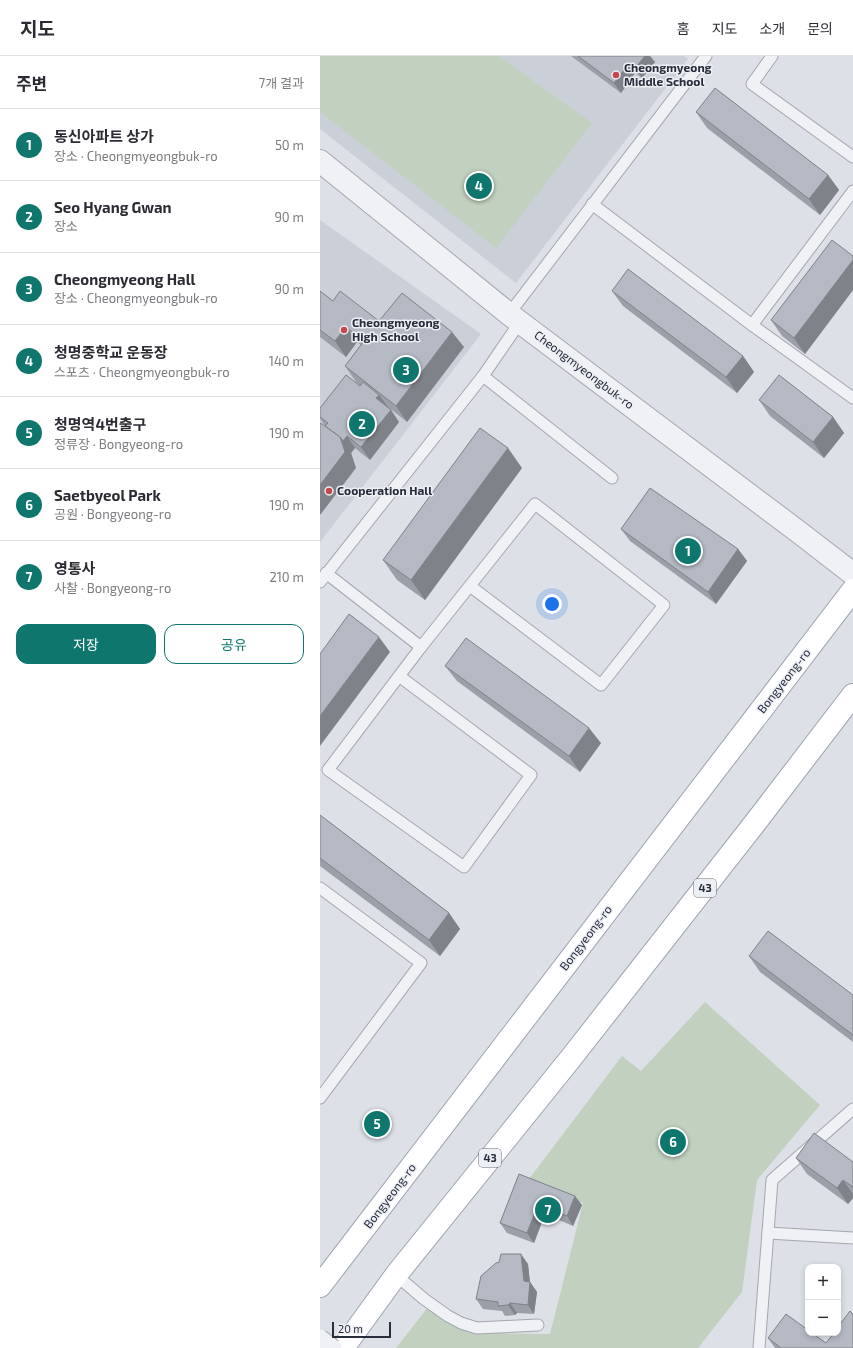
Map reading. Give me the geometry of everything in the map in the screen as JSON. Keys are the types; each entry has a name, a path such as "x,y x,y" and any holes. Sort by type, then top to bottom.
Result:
{"main road":[{"name":"Bongyeong-ro","path":"320,1286 853,590"},
{"name":"43","path":"343,1348 396,1275 571,1058 853,695"}],"street":[{"name":"Cheongmyeongbuk-ro","path":"320,161 515,318 853,574"},
{"path":"320,1338 333,1348"}],"lane":[{"path":"421,648 323,578 483,376 515,318 592,204 706,56"},
{"path":"772,56 752,84 853,158"},
{"path":"752,325 853,191"},
{"path":"592,204 752,325 853,398"},
{"path":"483,376 612,478"},
{"path":"399,676 531,775 464,867 328,770 399,676 470,586 535,504 664,605 600,685 470,586"},
{"path":"320,888 421,963 320,1098"},
{"path":"759,1348 772,1180 853,1109"},
{"path":"768,1234 853,1238"},
{"path":"396,1275 424,1299 448,1316 461,1323 477,1328 538,1325"}],"shaded area":[{"path":"320,56 684,56 688,59 516,283 320,129"},
{"path":"320,220 481,334 320,542"}],"green space":[{"path":"320,56 499,56 592,123 496,248 320,112"},
{"path":"705,1002 820,1105 757,1180 742,1292 698,1348 396,1348 432,1302 477,1333 550,1334 583,1203 550,1192 529,1179 622,1056 641,1071"}],"building":[{"path":"578,56 645,56 635,68 629,63 614,83"},
{"path":"715,88 828,175 809,199 696,112"},
{"path":"832,240 853,256 853,260 794,338 771,320"},
{"path":"628,269 743,356 726,377 612,291"},
{"path":"320,291 333,301 340,291 379,321 402,293 452,332 396,406 345,366 364,341 346,327 335,341 320,330"},
{"path":"346,375 360,386 363,382 379,395 376,398 391,410 361,447 347,436 343,441 325,426 328,423 320,417 320,408"},
{"path":"779,375 833,417 813,442 759,400"},
{"path":"320,423 340,437 345,452 320,485"},
{"path":"480,428 508,448 411,580 383,560"},
{"path":"650,488 738,549 708,592 621,529"},
{"path":"349,614 379,637 320,716 320,654"},
{"path":"466,638 589,728 569,756 445,666"},
{"path":"320,815 449,913 429,940 320,858"},
{"path":"768,931 853,995 853,1035 749,956"},
{"path":"814,1133 853,1162 853,1187 843,1180 837,1188 796,1158"},
{"path":"519,1174 575,1196 567,1216 538,1205 527,1233 500,1223"},
{"path":"501,1254 521,1254 524,1281 530,1282 528,1305 510,1303 508,1305 498,1306 498,1302 476,1299 481,1276 499,1262"},
{"path":"850,1311 853,1314 853,1348 781,1348 768,1338 786,1314 805,1328 805,1336 816,1336 826,1343 832,1336 841,1336 841,1323"}],"place":[{"name":"Cheongmyeong Middle School","path":"616,75"},
{"name":"청명중학교 운동장","path":"479,186"},
{"name":"Cheongmyeong High School","path":"344,330"},
{"name":"Cheongmyeong Hall","path":"406,370"},
{"name":"Seo Hyang Gwan","path":"362,424"},
{"name":"Cooperation Hall","path":"329,491"},
{"name":"동신아파트 상가","path":"688,551"},
{"name":"청명역4번출구","path":"377,1124"},
{"name":"Saetbyeol Park","path":"673,1142"},
{"name":"영통사","path":"548,1210"}]}
